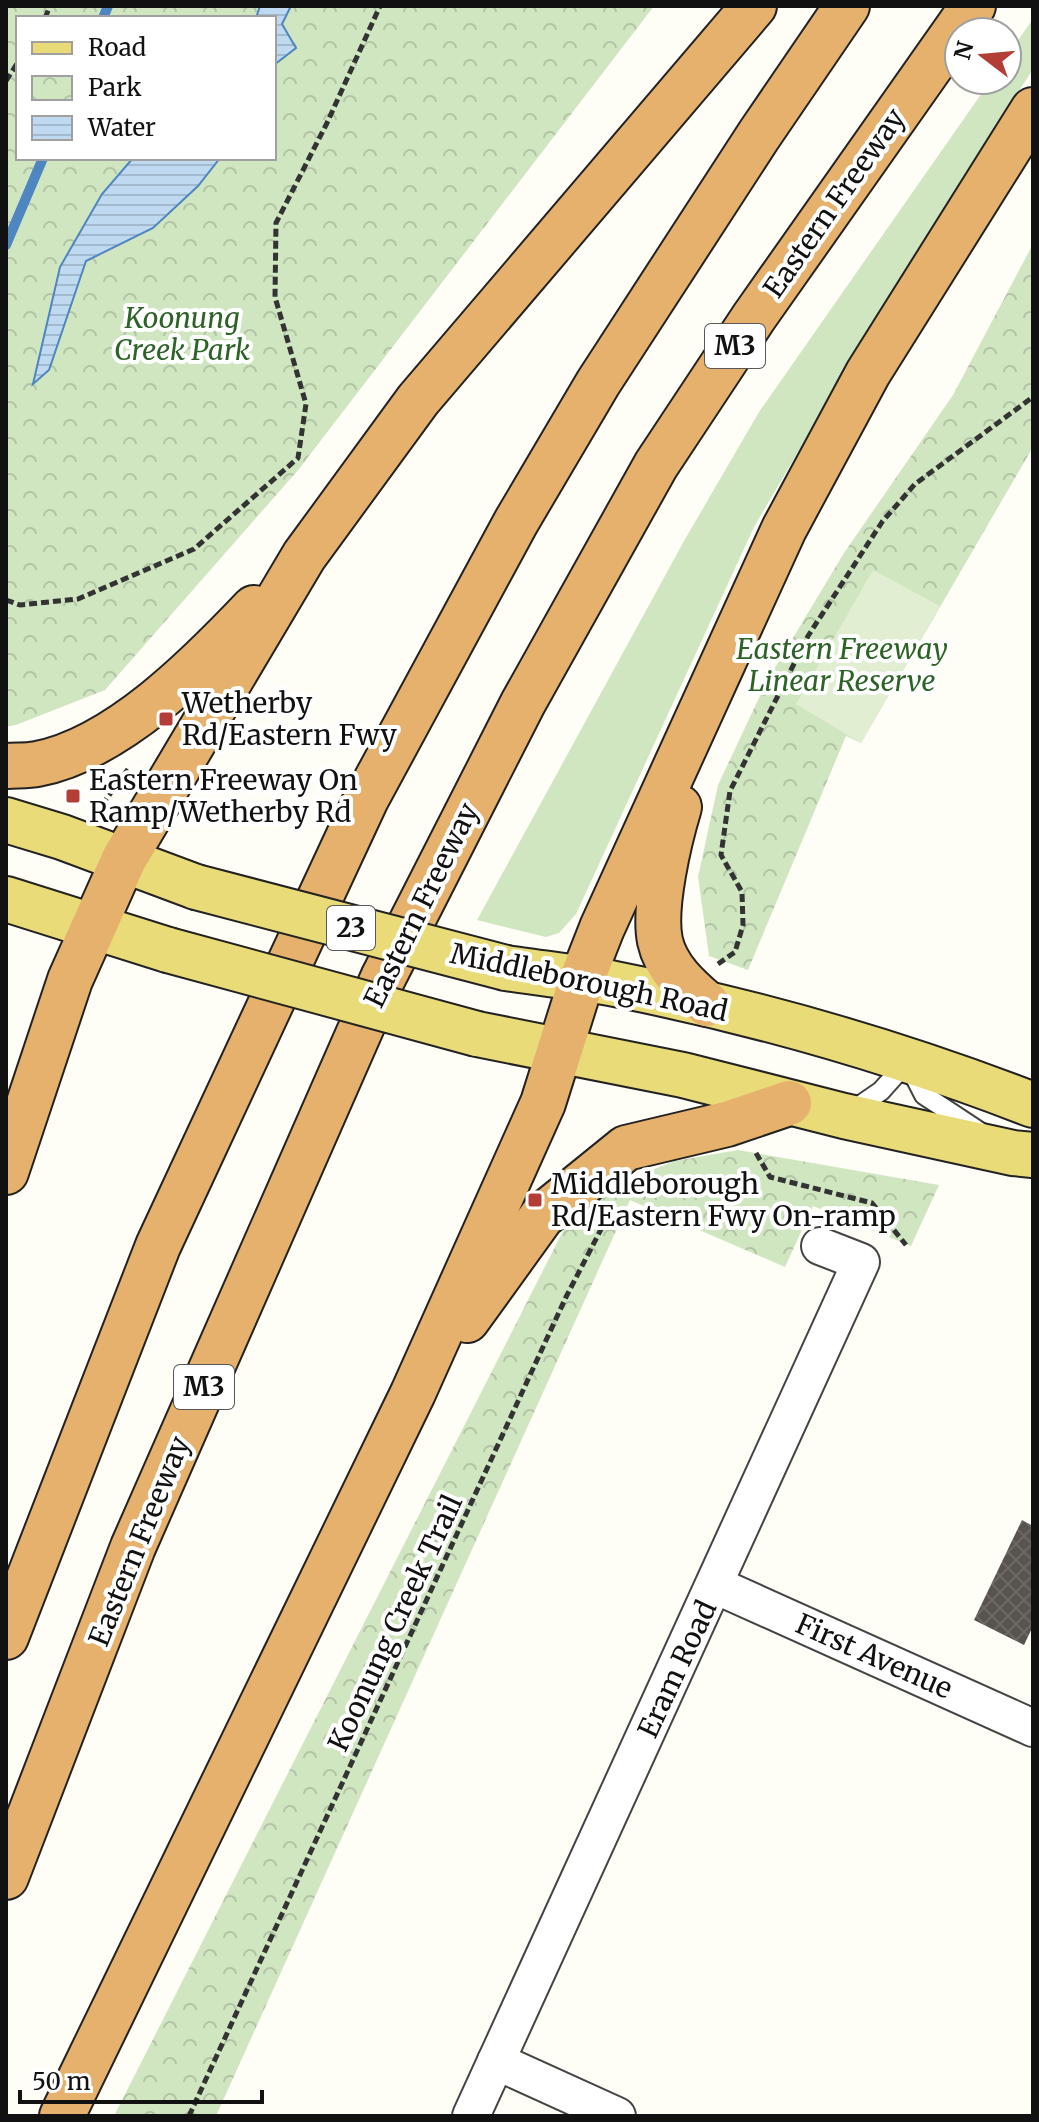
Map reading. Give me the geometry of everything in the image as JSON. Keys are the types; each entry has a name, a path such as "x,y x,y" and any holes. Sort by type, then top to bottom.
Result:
{"highway":[{"path":"6,1172 70,980 124,859 304,556 418,400 754,6"},
{"path":"6,1637 158,1246 366,799 516,522 598,383 847,6"},
{"name":"Eastern Freeway","path":"6,1877 133,1547 383,978 523,703 656,465 754,317 973,6"},
{"path":"62,2116 413,1393 543,1103 582,979 784,529 868,373 1033,110"},
{"path":"6,766 36,764 75,752 113,731 165,694 214,650 304,556"},
{"path":"711,985 680,981 660,941 660,909 667,845 735,633"},
{"path":"413,1393 542,1216 626,1148 727,1124 789,1103"}],"main road":[{"name":"Middleborough Road","path":"6,820 124,859 196,887 506,968 582,979 711,985 814,1033 1033,1105"},
{"name":"23","path":"6,899 168,950 477,1034 683,1075 844,1116 1023,1154"}],"street":[{"name":"Eram Road","path":"471,2116 861,1262 820,1246"},
{"name":"First Avenue","path":"715,1585 1033,1728"},
{"path":"496,2061 617,2116"}],"lane":[{"path":"844,1116 881,1091 907,1062 924,1095 1023,1154"}],"path":[{"path":"6,600 20,605 78,599 194,549 298,458 306,404 275,297 276,223 327,123 380,6"},
{"path":"711,985 735,952 743,925 742,892 721,855 730,791 808,636 882,522 915,484 1033,397"},
{"path":"102,805 112,791"},
{"path":"752,1145 770,1177 872,1203 906,1245"},
{"name":"Koonung Creek Trail","path":"189,2116 566,1297 613,1206"}],"green space":[{"name":"Koonung Creek Park","path":"6,6 654,6 299,469 105,690 16,725 6,726"},
{"path":"1033,19 1033,69 1023,85 1023,33"},
{"path":"980,96 1016,96 900,278 754,527 576,914 559,933 546,937 477,920 684,541 759,412"},
{"name":"Eastern Freeway Linear Reserve","path":"1033,244 1033,447 861,743 846,736 748,970 709,956 698,877 718,785 767,681 844,553 953,395"},
{"path":"873,570 940,606 861,743 796,704"},
{"path":"738,1150 939,1185 911,1246 813,1206 785,1267 630,1200 216,2116 114,2116 563,1231 618,1183 675,1161"}],"water":[{"path":"260,6 291,6 282,24 296,48 276,63 276,16 257,16"},
{"path":"131,160 218,160 198,186 153,228 86,261 49,370 33,384 60,267 102,194"}],"building":[{"path":"1022,1520 1033,1526 1033,1626 1024,1645 974,1620"}],"waterway":[{"path":"104,16 108,6"},
{"path":"6,245 42,160"}],"place":[{"name":"Wetherby Rd/Eastern Fwy","path":"166,719"},
{"name":"Eastern Freeway On Ramp/Wetherby Rd","path":"73,796"},
{"name":"Middleborough Rd/Eastern Fwy On-ramp","path":"535,1200"}]}
